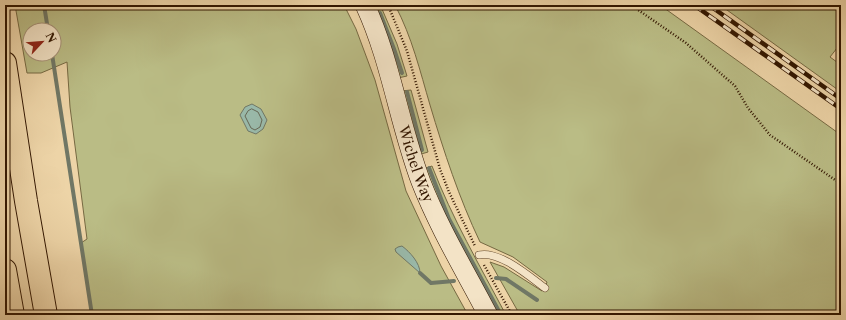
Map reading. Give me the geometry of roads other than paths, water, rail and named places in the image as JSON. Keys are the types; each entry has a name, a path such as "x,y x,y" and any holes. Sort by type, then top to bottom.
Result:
{"highway":[{"path":"5,63 26,201 46,315"},
{"path":"5,270 13,315"}],"street":[{"name":"Wichel Way","path":"365,5 380,42 410,148 421,181 440,224 488,315"}],"lane":[{"path":"479,255 485,254 497,257 545,288"}],"water":[{"path":"252,104 261,109 267,120 263,129 256,134 248,131 240,115 245,107"},
{"path":"402,246 414,258 420,269 420,273 396,252 395,249"}],"waterway":[{"path":"44,5 47,22"},
{"path":"380,13 402,73"},
{"path":"53,62 92,315"},
{"path":"407,92 422,150"},
{"path":"429,168 449,219 501,315"},
{"path":"420,273 431,283 454,281"},
{"path":"496,278 506,279 537,300"}],"railway":[{"path":"694,5 841,109"},
{"path":"709,5 841,99"}]}
